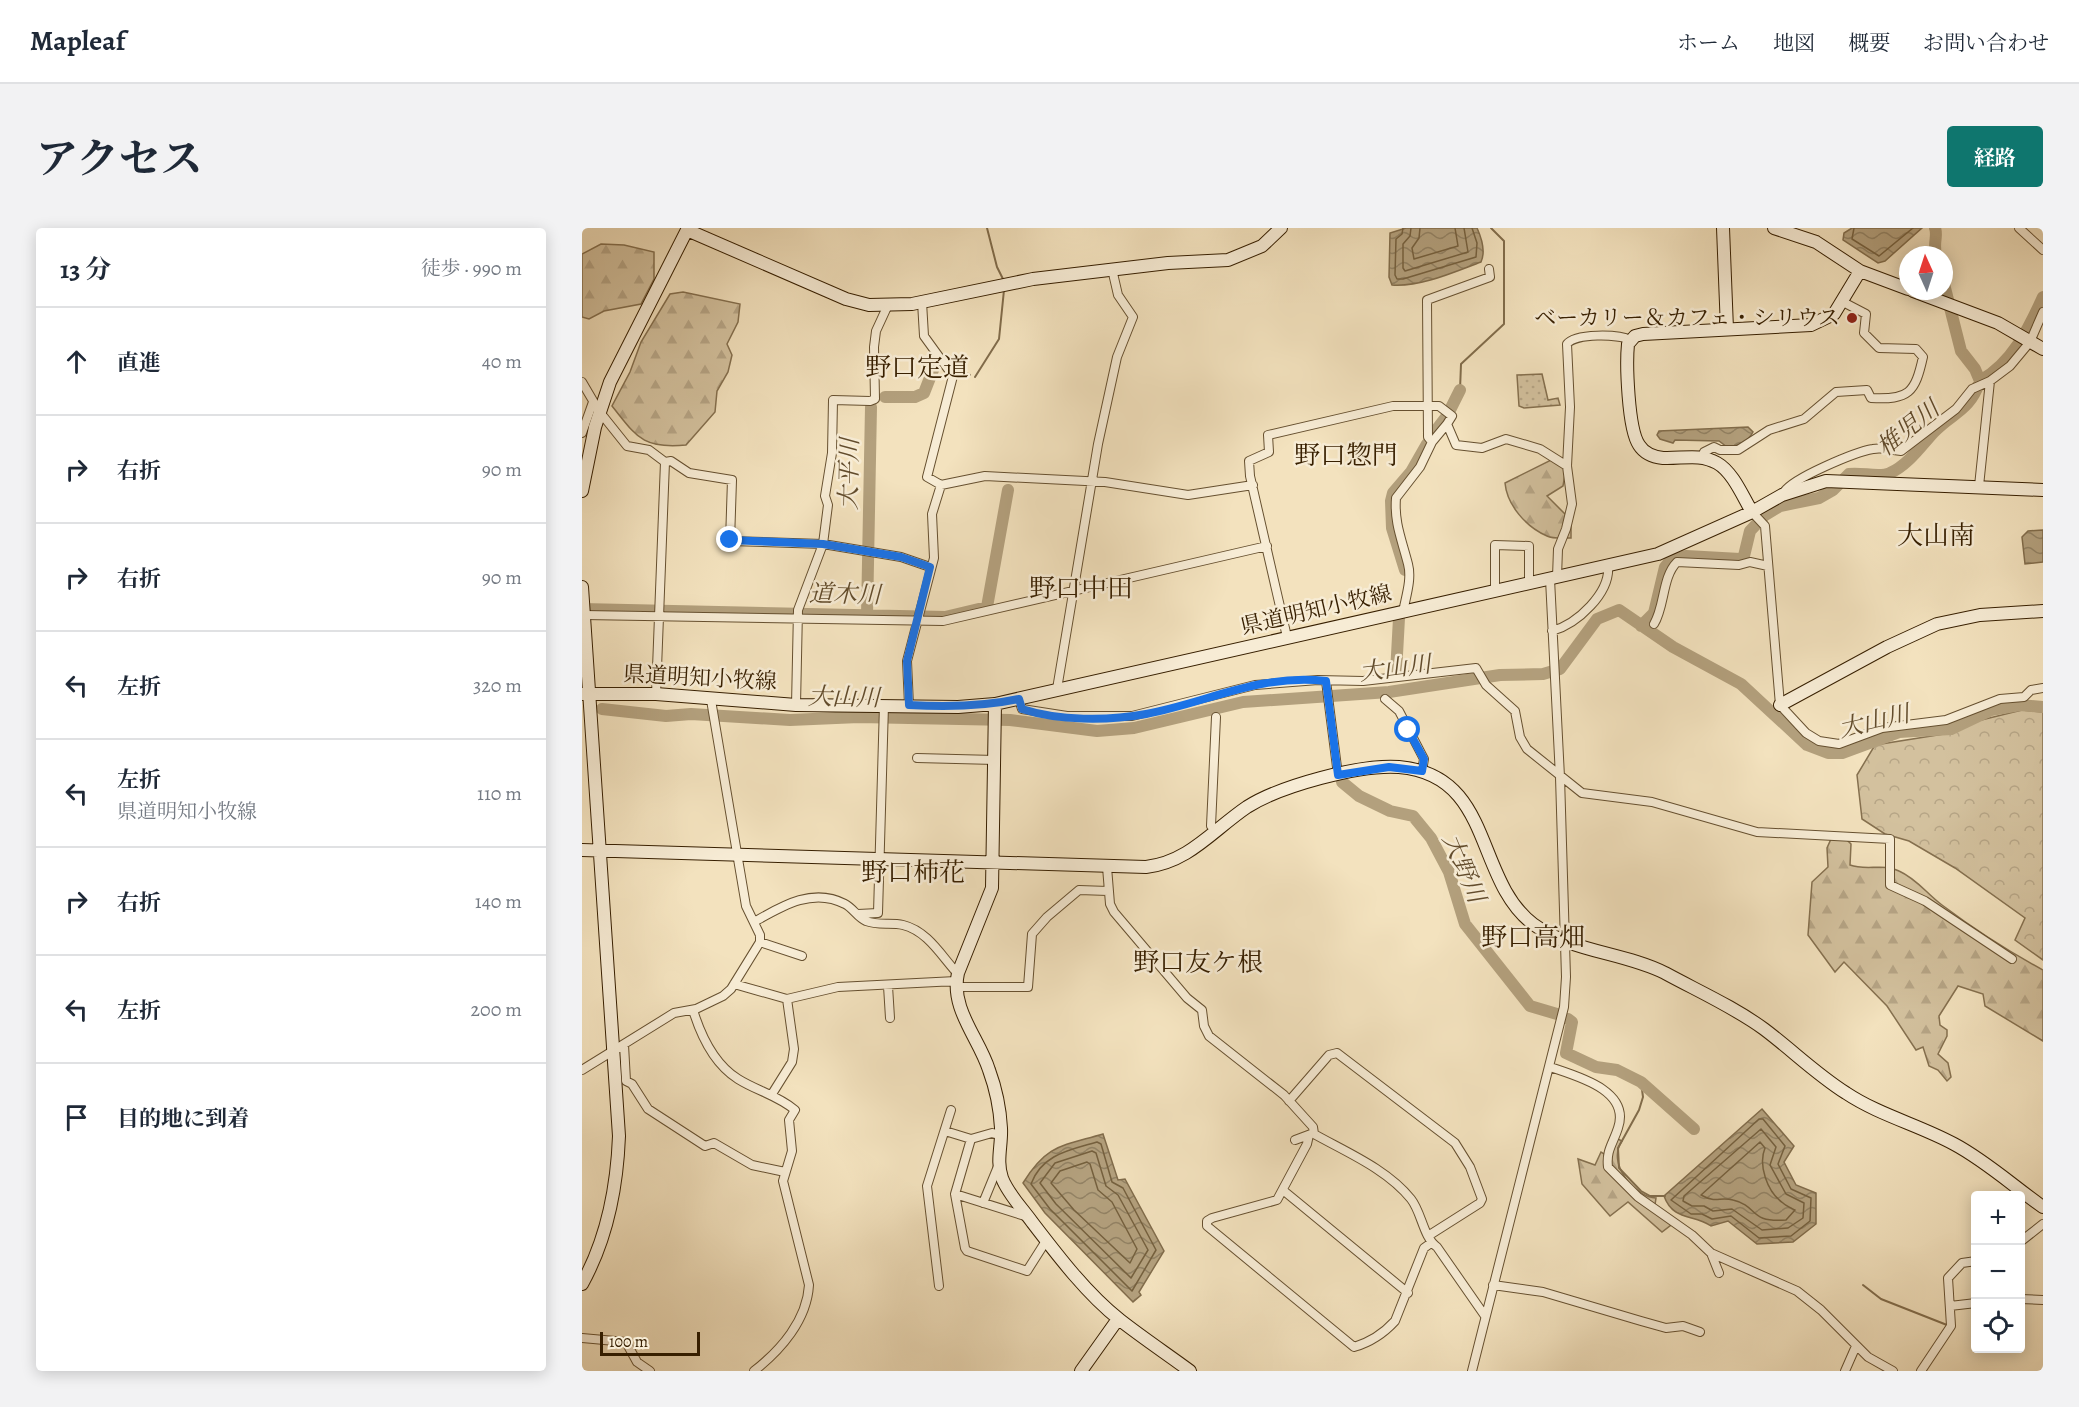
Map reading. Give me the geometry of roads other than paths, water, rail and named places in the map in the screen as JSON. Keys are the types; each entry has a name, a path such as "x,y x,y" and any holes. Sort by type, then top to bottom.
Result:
{"street":[{"path":"582,432 685,229 846,299 868,305 888,305 922,302 1033,279 1112,269 1228,260 1262,246 1281,228"},
{"path":"1723,228 1727,329"},
{"path":"1774,228 1816,242 1860,271 1899,286"},
{"path":"2019,228 2043,250"},
{"path":"1058,689 1098,444 1117,357 1133,317 1118,295 1112,269"},
{"path":"1432,442 1428,437 1427,300 1490,277 1489,269"},
{"path":"1630,340 1643,334 1811,325 1834,314 1860,271"},
{"path":"1938,300 1998,323 2043,349"},
{"path":"922,302 924,336 953,376 927,477 941,485 985,476 1093,482 1188,495 1253,485"},
{"path":"1702,457 1704,452 1714,447 1720,450 1738,450 1769,430 1804,419 1836,392 1867,390 1871,398 1895,399 1907,393 1915,385 1923,357 1920,352 1916,349 1879,348 1864,333 1866,314 1843,302"},
{"path":"796,705 799,614 823,544 828,505 825,496 832,453 833,400 870,401 875,399 875,339 888,305"},
{"path":"1782,495 1785,489 1804,478 1858,453 1883,448 1901,451 1956,409 1972,389 1990,381 2010,366 2043,312"},
{"path":"1472,1371 1564,1007 1560,777 1552,631 1554,578 1558,549 1572,504 1567,466 1570,407 1567,344 1574,338 1620,335 1630,340"},
{"path":"1630,340 1628,348 1633,429 1640,447 1650,455 1661,458 1702,457 1719,464 1728,472 1765,526 1780,705 1806,733 1819,741 1839,744 1890,727 1946,720 2000,699 2024,697 2031,690 2043,688"},
{"path":"1979,486 1990,381"},
{"path":"582,382 596,406 627,446 649,450 660,455 666,462 656,694"},
{"path":"582,491 596,406"},
{"path":"1287,638 1249,461 1269,452 1268,435 1393,406 1439,406 1452,416 1432,442 1420,467 1395,498 1399,538 1408,565 1409,585 1403,612"},
{"path":"1447,424 1456,446 1482,448 1506,440 1540,449 1567,466"},
{"path":"666,462 671,461 689,473 732,480 730,541 823,544 901,557 930,567"},
{"name":"県道明知小牧線","path":"586,694 656,694 711,703 996,707 1058,689 1658,554 1756,516 1782,495 1818,483 1835,481 2043,489"},
{"path":"909,705 906,667 934,558 932,514 941,485"},
{"path":"1495,591 1495,544 1529,546 1528,584"},
{"path":"584,610 799,614 943,621 1267,546"},
{"path":"1654,624 1661,612 1671,568 1677,562 1739,565 1750,562 1768,566"},
{"path":"1552,631 1575,621 1602,590 1608,581 1608,565"},
{"path":"582,587 586,694 619,1048 619,1136 616,1183 605,1231 582,1284"},
{"path":"1780,705 1887,647 1937,624 1980,615 2043,611"},
{"path":"1019,699 1022,709 1032,712 1087,717 1131,716 1147,714 1230,689 1306,680 1326,683 1428,676 1476,668 1484,683 1515,711 1520,737 1527,749 1582,793 1652,802 1744,830 1890,839 1890,885 1925,901 2012,959"},
{"path":"1326,683 1338,775"},
{"path":"1385,699 1399,711 1405,721 1413,742 1424,759 1422,771"},
{"path":"582,1070 674,1013 693,1010 714,1002 734,984 760,942 746,906 711,703"},
{"path":"858,914 878,913 884,707"},
{"path":"956,981 990,896 993,863 996,707"},
{"path":"1216,717 1211,826 1216,831"},
{"path":"917,758 996,756"},
{"path":"582,850 1146,867 1174,861 1250,806 1305,782 1389,767 1422,771 1441,781 1468,808 1506,891 1521,914 1547,933 1564,941 1641,963 1747,1017 1847,1095 1953,1143 2043,1207"},
{"path":"1107,867 1110,904 1121,922 1187,998 1202,1010 1204,1026 1209,1036 1289,1101 1313,1127 1312,1134 1284,1191 1277,1200 1212,1218 1207,1221 1207,1226 1354,1347 1366,1344 1387,1330 1395,1320 1429,1239 1480,1203 1482,1199 1470,1167 1455,1143 1337,1053 1329,1055 1289,1101"},
{"path":"734,984 787,999 838,987 956,981 1028,987 1032,934 1040,923 1079,890 1108,891"},
{"path":"754,922 789,902 800,899 833,898 848,905 864,921 900,924 917,931 945,957 956,981 964,1017 981,1050 994,1084 1000,1135 999,1164 1006,1187 1046,1241 1118,1319 1189,1371"},
{"path":"760,942 802,956"},
{"path":"888,986 890,1018"},
{"path":"772,1094 792,1062 794,1049 787,999"},
{"path":"693,1010 706,1042 726,1070 738,1079 772,1094 795,1110 789,1120 792,1151 783,1181 809,1285 808,1302 803,1315 781,1346 755,1371"},
{"path":"619,1048 626,1081 632,1084 648,1109 705,1146 714,1143 752,1165 784,1172"},
{"path":"1550,1067 1608,1093 1620,1114 1619,1126 1608,1146 1608,1167 1638,1197 1692,1235 1711,1253 1797,1291 1821,1310 1868,1357 1893,1371"},
{"path":"939,1286 927,1186 951,1110"},
{"path":"945,1131 971,1139 992,1133 1000,1135"},
{"path":"1295,1140 1312,1134 1356,1156 1400,1188 1418,1210 1429,1239 1485,1316"},
{"path":"971,1139 956,1194 967,1251 1027,1271 1046,1241"},
{"path":"983,1203 999,1164"},
{"path":"1284,1191 1408,1293"},
{"path":"956,1194 1028,1217"},
{"path":"2025,1238 2043,1224"},
{"path":"1711,1253 1719,1273"},
{"path":"1920,1371 1951,1326 1948,1278 1962,1263 1971,1262"},
{"path":"1493,1285 1543,1292 1658,1326 1683,1326 1700,1332"},
{"path":"2025,1299 2043,1300"},
{"path":"1950,1306 1971,1304"},
{"path":"1081,1371 1118,1319"},
{"path":"582,1338 626,1342 637,1362 650,1371"},
{"path":"1845,1371 1856,1346"}],"water":[{"path":"1406,228 1477,228 1483,245 1481,262 1426,281 1392,285 1389,277 1390,233"},
{"path":"1852,228 1922,228 1899,246 1885,261 1878,263 1843,240 1844,233"},
{"path":"1748,427 1753,432 1746,441 1727,447 1719,441 1675,440 1673,443 1660,439 1657,435 1659,431"},
{"path":"2043,530 2043,562 2025,564 2022,537 2028,531"},
{"path":"1762,1109 1794,1146 1784,1162 1796,1185 1816,1193 1816,1224 1793,1242 1757,1244 1728,1221 1711,1226 1678,1213 1668,1204 1664,1196"},
{"path":"1103,1134 1118,1180 1125,1179 1164,1251 1139,1292 1141,1295 1133,1302 1045,1213 1023,1183 1040,1161 1057,1148"}],"waterway":[{"path":"987,228 997,267 1003,279"},
{"path":"1460,390 1461,364 1504,324 1504,241 1491,228"},
{"path":"1935,228 1935,246"},
{"path":"975,377 999,339 1004,290"},
{"name":"椎児川","path":"1641,626 1654,613 1665,567 1670,561 1686,556 1740,559 1744,556 1750,531 1765,515 1780,506 1819,498 1833,490 1849,474 1876,475 1897,470 1941,425 1966,405 1980,381 1991,374 2010,355 2025,333 2043,297"},
{"path":"1948,300 1961,351 1975,369 1980,381"},
{"path":"948,363 970,375"},
{"path":"933,370 942,364"},
{"name":"大平川","path":"885,397 915,397 924,393 933,370"},
{"path":"1431,437 1447,416 1460,390"},
{"name":"大平川","path":"867,615 871,407"},
{"path":"1405,570 1392,528 1391,501 1393,493 1411,472 1427,444"},
{"name":"道木川","path":"582,609 945,617 987,607 1008,490"},
{"name":"大山川","path":"602,709 666,716 691,714 790,720 859,717 1010,720 1097,731 1134,728 1243,702 1389,692 1500,675 1543,674 1560,669 1597,619 1619,610 1673,647 1741,684 1807,745 1828,753 1842,753 1899,732 1951,729 1991,710 2020,705 2043,707"},
{"path":"1396,673 1399,618"},
{"name":"大野川","path":"1342,782 1359,796 1390,811 1413,816 1431,838 1449,872 1465,924 1530,1006 1557,1014"},
{"name":"大野川","path":"1568,1019 1572,1022 1566,1053 1596,1067 1617,1070 1641,1082 1694,1129"},
{"path":"1641,1082 1643,1097 1639,1110 1618,1148 1619,1168 1641,1191 1650,1196 1665,1196"},
{"path":"1863,1285 1881,1299 1947,1325"}],"place":[{"name":"ベーカリー＆カフェ・シリウス","path":"1852,318"}],"district":[{"name":"野口定道","path":"917,367"},
{"name":"野口惣門","path":"1346,455"},
{"name":"大山南","path":"1936,535"},
{"name":"野口中田","path":"1081,588"},
{"name":"野口柿花","path":"913,872"},
{"name":"野口高畑","path":"1533,937"},
{"name":"野口友ケ根","path":"1198,962"}]}
